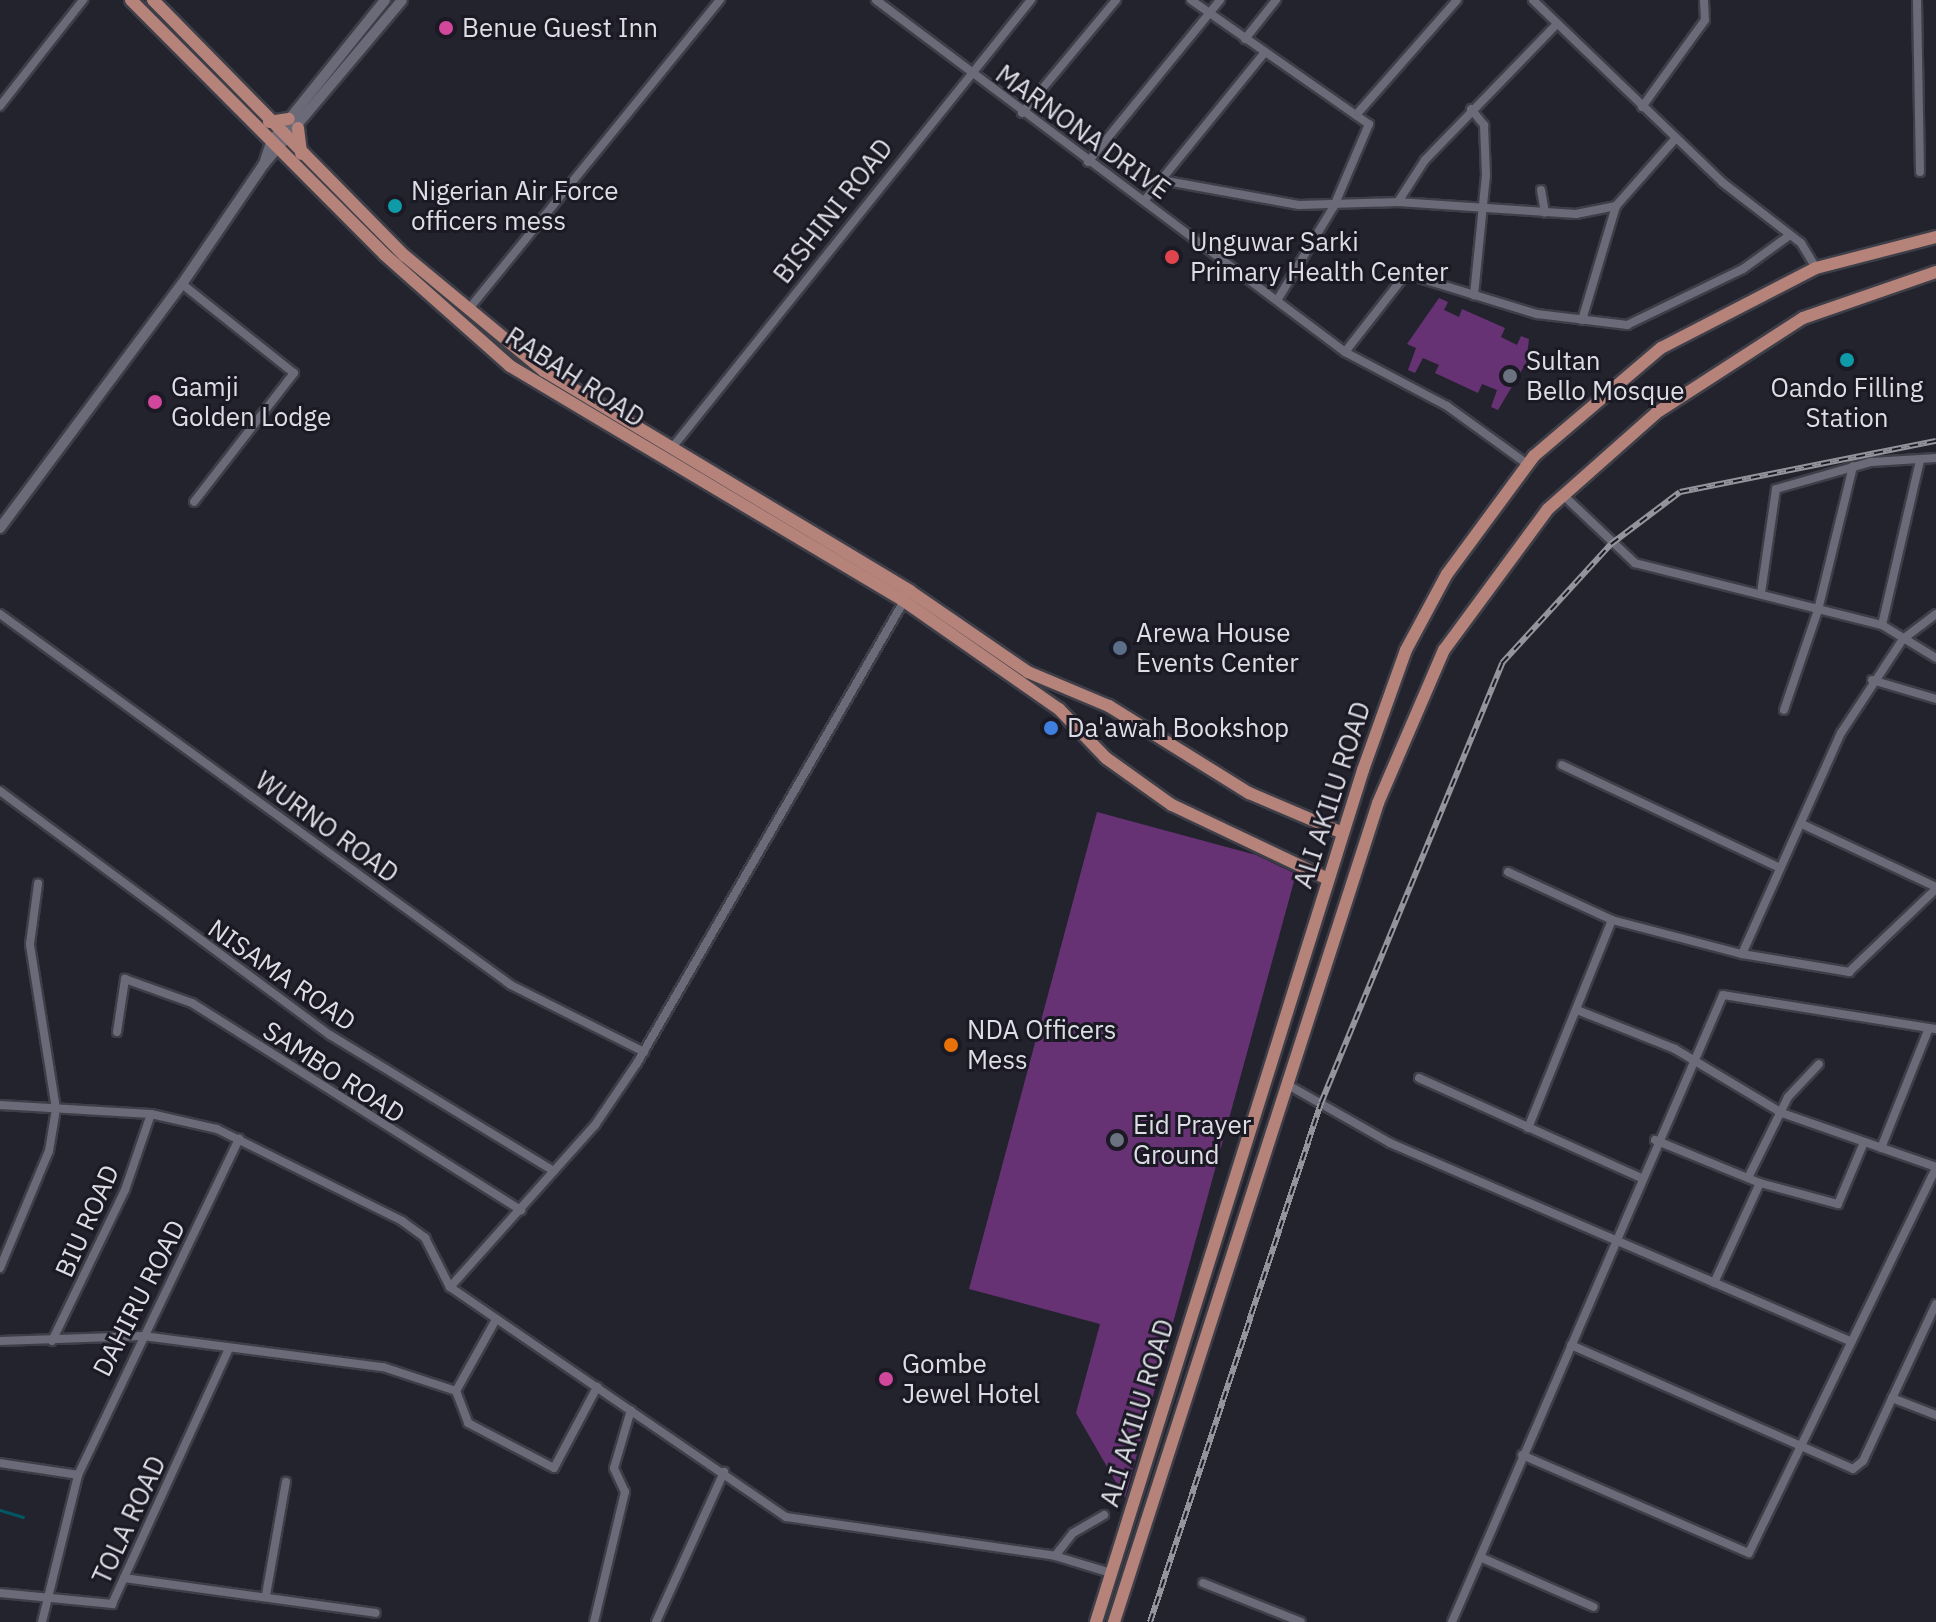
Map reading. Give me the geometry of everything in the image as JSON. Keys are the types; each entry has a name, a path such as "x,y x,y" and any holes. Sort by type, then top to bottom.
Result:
{"main road":[{"name":"RABAH ROAD","path":"131,0 510,366 904,601 1059,709 1106,758 1172,805 1328,879"},
{"name":"RABAH ROAD","path":"153,0 269,122 280,142 301,154 467,311 544,371 670,450 910,591 1028,672 1109,706 1249,793 1343,833"},
{"path":"269,122 294,124 301,154"},
{"name":"ALI AKILU ROAD","path":"1096,1622 1328,879 1423,616 1527,464 1599,394 1661,348 1816,268 1936,237"},
{"name":"ALI AKILU ROAD","path":"1114,1622 1288,1085 1421,694 1474,604 1563,495 1714,369 1837,301 1936,272"}],"street":[{"path":"0,106 83,0"},
{"path":"0,528 182,284 264,164 385,0"},
{"path":"294,124 402,0"},
{"path":"467,311 720,0"},
{"name":"BISHINI ROAD","path":"670,450 1031,0"},
{"path":"1022,113 1116,0"},
{"path":"1191,0 1369,124 1334,206 1278,299"},
{"path":"1088,162 1220,0"},
{"path":"1245,39 1276,0"},
{"path":"1356,115 1457,0"},
{"path":"1533,0 1675,139 1790,235 1816,268"},
{"path":"1642,107 1705,20 1704,0"},
{"path":"1917,0 1920,172"},
{"name":"MARNONA DRIVE","path":"879,1 970,75 1278,299 1345,352 1447,406 1527,464"},
{"path":"1398,202 1471,109 1557,24"},
{"path":"1144,201 1265,52"},
{"path":"1471,109 1484,125 1483,212 1474,295"},
{"path":"1582,320 1616,206 1675,139"},
{"path":"1161,180 1334,206 1398,202 1483,212 1545,213 1616,206"},
{"path":"1541,190 1545,213"},
{"path":"1345,352 1406,274 1474,295 1582,320 1641,323 1743,269 1790,235"},
{"path":"182,284 294,373 194,502"},
{"path":"1761,593 1776,489 1853,466 1936,458"},
{"path":"1882,625 1920,461"},
{"path":"1784,710 1818,610 1853,466"},
{"path":"1563,495 1635,563 1882,625 1936,658"},
{"path":"450,1287 554,1171 644,1052 904,601"},
{"name":"WURNO ROAD","path":"0,614 511,985 644,1052"},
{"path":"1742,954 1841,733 1872,680 1903,639 1933,619"},
{"path":"1872,680 1936,699"},
{"path":"1562,765 1780,868"},
{"name":"NISAMA ROAD","path":"0,791 330,1035 554,1171"},
{"path":"1508,872 1612,920 1742,954 1849,972 1936,888 1802,824"},
{"path":"0,1268 49,1151 56,1109 30,944 38,884"},
{"path":"1528,1128 1612,920"},
{"name":"SAMBO ROAD","path":"117,1032 122,981 192,1003 521,1210"},
{"path":"1452,1622 1639,1177 1723,995 1933,1028 1881,1148"},
{"path":"1522,1455 1749,1553 1849,1341 1936,1167 1782,1113 1694,1061 1577,1010"},
{"path":"1748,1178 1782,1113 1819,1064"},
{"path":"1419,1078 1639,1177"},
{"path":"1288,1085 1390,1143 1849,1341"},
{"path":"0,1105 151,1114 239,1139 402,1221 425,1238 450,1287 494,1323 597,1387 786,1517 1055,1556 1111,1573"},
{"name":"BIU ROAD","path":"52,1341 125,1190 151,1114"},
{"name":"DAHIRU ROAD","path":"42,1622 78,1475 239,1139"},
{"path":"1655,1140 1760,1183 1838,1204 1864,1142"},
{"path":"1714,1283 1760,1183"},
{"path":"1571,1345 1858,1467 1936,1304"},
{"path":"494,1323 456,1391 468,1423 554,1468 597,1387"},
{"path":"0,1341 143,1336 383,1367 456,1391"},
{"name":"TOLA ROAD","path":"0,1593 47,1594 110,1607 229,1349"},
{"path":"1892,1398 1936,1415"},
{"path":"594,1622 625,1492 614,1468 631,1410"},
{"path":"0,1463 78,1475"},
{"path":"656,1622 724,1472"},
{"path":"266,1595 286,1482"},
{"path":"1055,1556 1073,1533 1104,1515"},
{"path":"1480,1557 1594,1607"},
{"path":"124,1578 266,1595 376,1613"},
{"path":"1203,1583 1301,1622"}],"building":[{"name":"Sultan Bello Mosque","path":"1439,298 1448,302 1444,310 1459,317 1462,309 1505,328 1501,337 1517,345 1521,336 1529,339 1526,363 1498,410 1491,407 1497,390 1482,384 1478,393 1435,373 1439,365 1423,358 1415,373 1408,370 1416,348 1407,344"},
{"name":"Eid Prayer Ground","path":"1097,812 1256,855 1296,874 1125,1498 1076,1413 1100,1324 969,1289"}],"waterway":[{"path":"0,1510 23,1517"}],"railway":[{"path":"1150,1622 1321,1103 1502,663 1611,544 1680,492 1936,441"}],"place":[{"name":"Benue Guest Inn","path":"446,28"},
{"name":"Nigerian Air Force officers mess","path":"395,206"},
{"name":"Unguwar Sarki Primary Health Center","path":"1172,257"},
{"name":"Oando Filling Station","path":"1847,360"},
{"name":"Sultan Bello Mosque","path":"1510,376"},
{"name":"Gamji Golden Lodge","path":"155,402"},
{"name":"Arewa House Events Center","path":"1120,648"},
{"name":"Da'awah Bookshop","path":"1051,728"},
{"name":"NDA Officers Mess","path":"951,1045"},
{"name":"Eid Prayer Ground","path":"1117,1140"},
{"name":"Gombe Jewel Hotel","path":"886,1379"}]}
